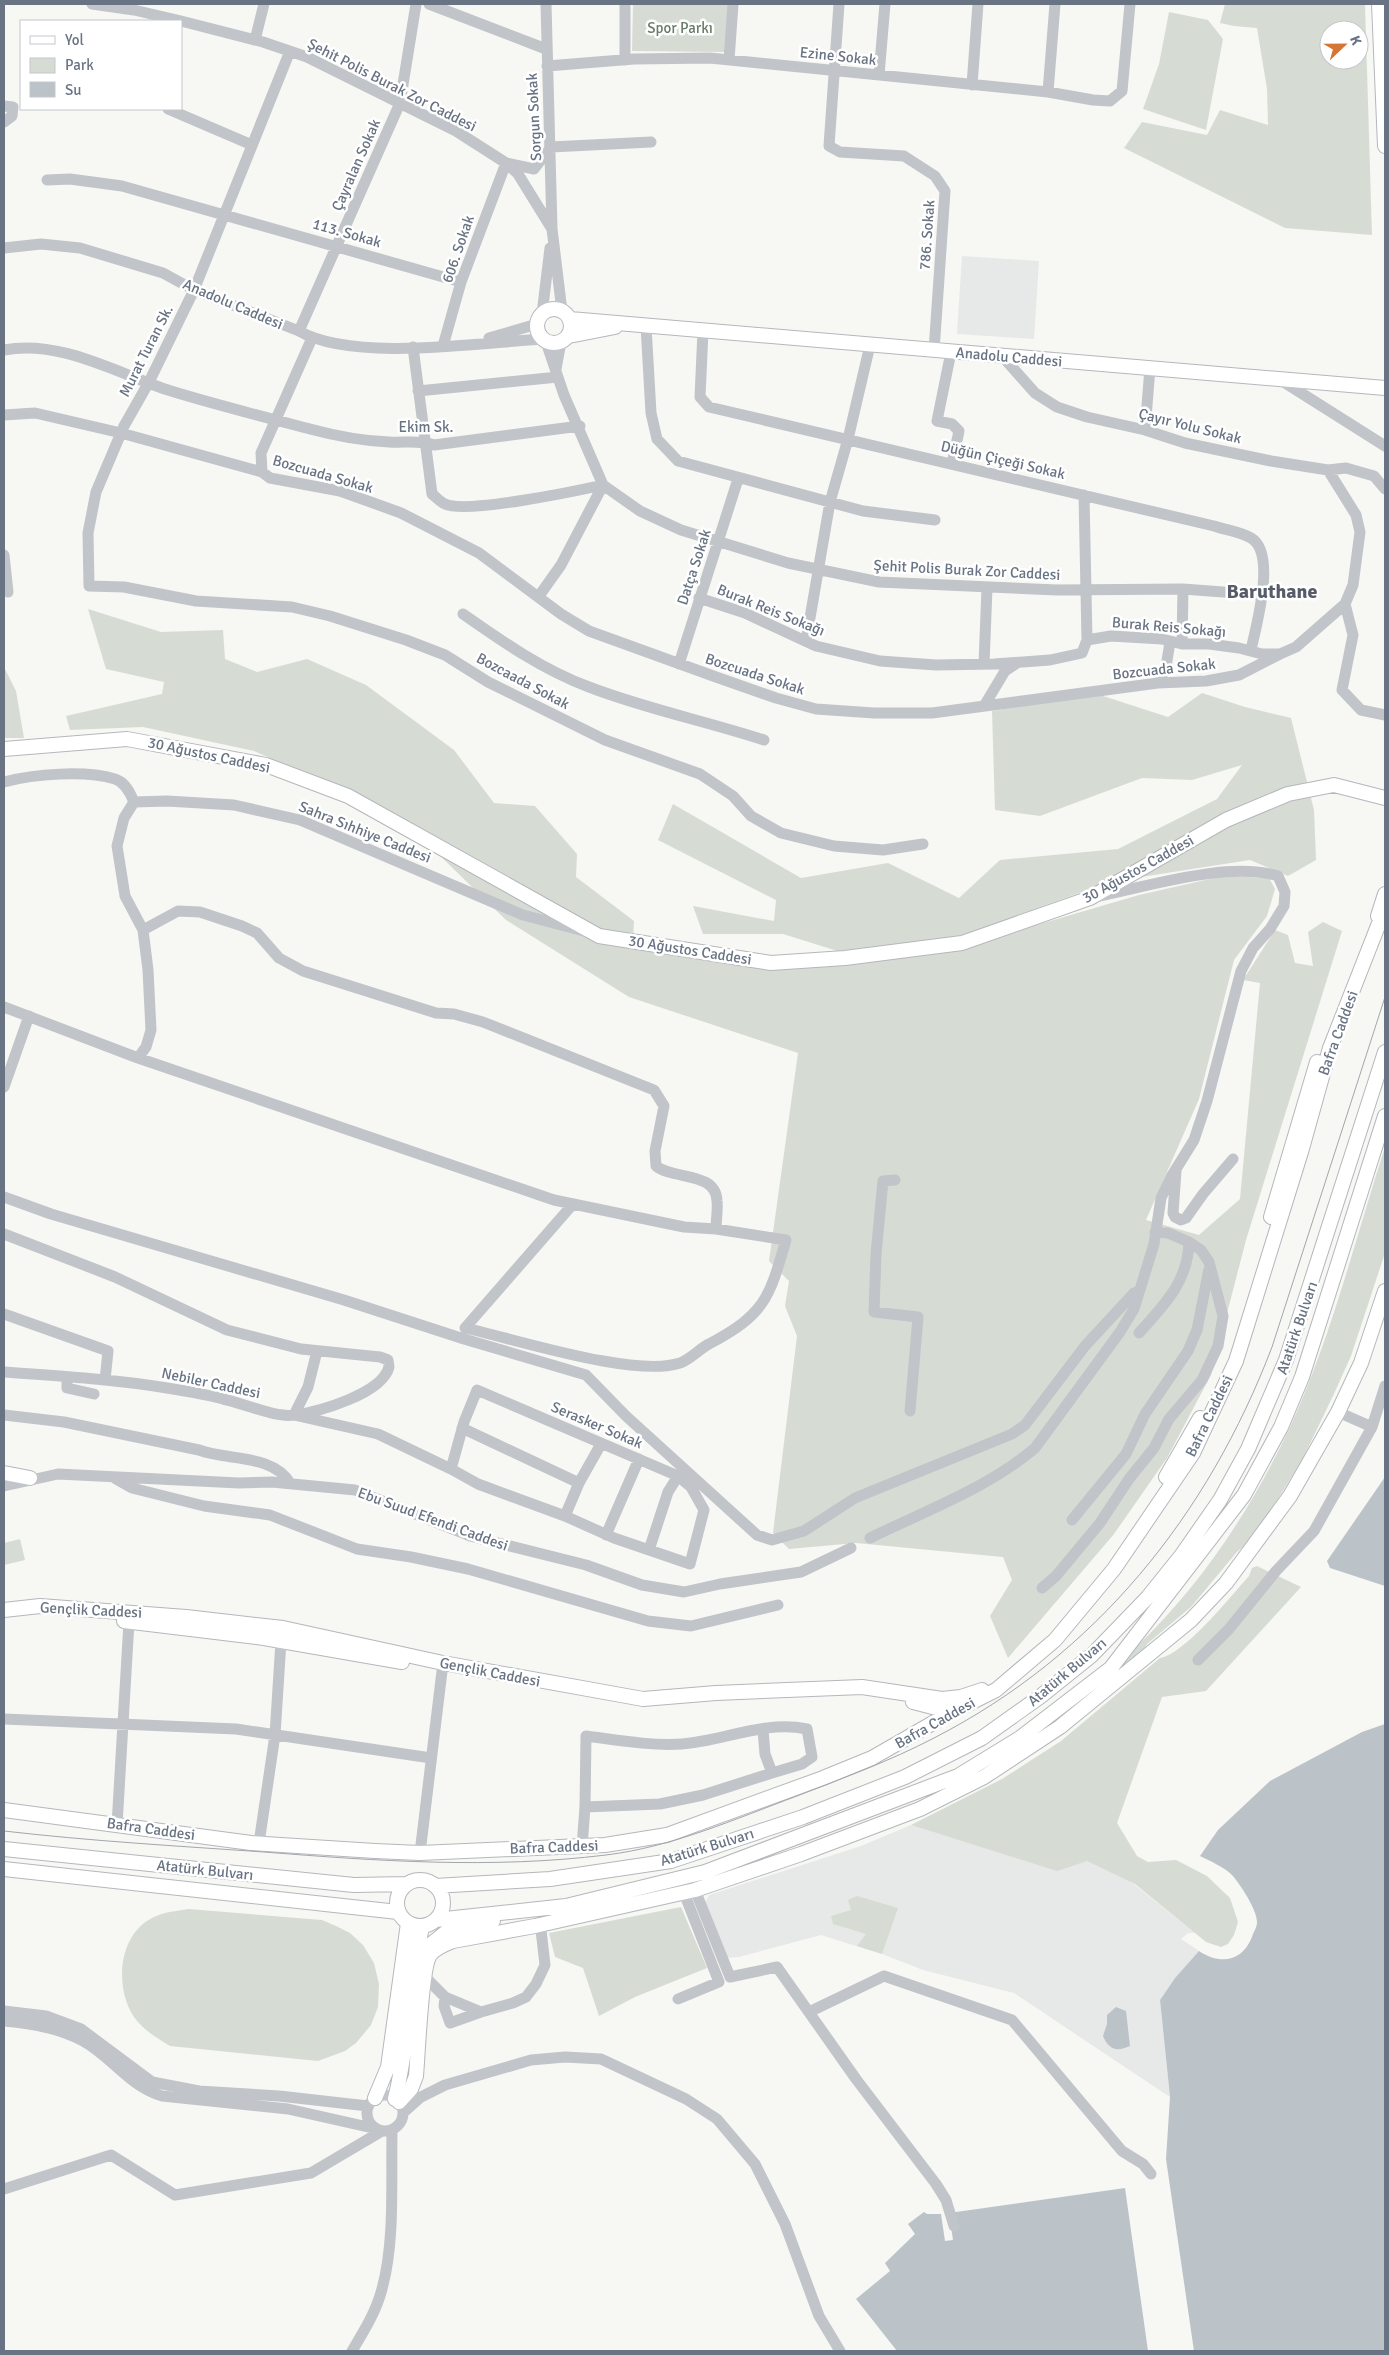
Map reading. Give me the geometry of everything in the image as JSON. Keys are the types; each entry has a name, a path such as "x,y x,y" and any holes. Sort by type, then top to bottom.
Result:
{"main road":[{"path":"1379,4 1385,146"},
{"path":"565,339 571,330 566,315 551,309 539,319 539,335 544,340 565,339 639,325"},
{"name":"Anadolu Caddesi","path":"566,315 703,331 1385,388"},
{"name":"30 Ağustos Caddesi","path":"4,749 127,739 266,764 348,796 599,936 771,962 845,958 962,943 1090,898 1226,820 1288,794 1334,785 1385,798"},
{"name":"Bafra Caddesi","path":"978,1693 1024,1659 1051,1633 1094,1584 1160,1486 1206,1406 1230,1356 1324,1040 1378,916 1385,894"},
{"name":"Bafra Caddesi","path":"4,1810 259,1843 420,1852 582,1846 628,1842 667,1835 711,1820 872,1758 952,1712 996,1690 1055,1640 1114,1569 1193,1453 1236,1361 1301,1152 1330,1048 1385,908"},
{"name":"Atatürk Bulvarı","path":"4,1849 354,1886 406,1884 421,1880 435,1886 550,1879 671,1861 803,1817 905,1777 982,1738 1041,1696 1092,1655 1148,1597 1181,1556 1220,1500 1248,1449 1273,1396 1301,1318 1385,1052"},
{"name":"Atatürk Bulvarı","path":"422,1926 436,1920 566,1906 705,1872 958,1776 1020,1738 1111,1668 1244,1495 1281,1427 1302,1377 1385,1116"},
{"path":"399,2105 411,2089 416,2076 424,1977 430,1956 442,1945 453,1941 536,1926 690,1892 801,1854 920,1809 984,1777 1060,1727 1191,1620 1226,1583 1290,1496 1338,1412 1362,1363 1385,1291"},
{"name":"Ebu Suud Efendi Caddesi","path":"4,1473 30,1478"},
{"name":"Gençlik Caddesi","path":"4,1610 40,1606 186,1617 283,1628 442,1668 644,1705 750,1697 857,1692 903,1699 952,1712"},
{"name":"Gençlik Caddesi","path":"4,1616 50,1614 281,1641 398,1662 643,1700 716,1694 862,1687 942,1699 978,1693"},
{"name":"Atatürk Bulvarı","path":"4,1869 398,1912"},
{"path":"399,2105 414,1962 422,1926 408,1923 398,1912 397,1896 406,1884"},
{"path":"435,1886 443,1899 440,1914 436,1920"},
{"path":"414,1962 445,1933 566,1906"},
{"path":"372,2102 388,2067 408,1923"}],"street":[{"name":"Şehit Polis Burak Zor Caddesi","path":"92,4 134,7 146,17 172,20"},
{"path":"255,40 264,4"},
{"name":"Çayralan Sokak","path":"300,331 400,103 416,4"},
{"path":"429,4 546,50"},
{"name":"Sorgun Sokak","path":"546,4 552,229"},
{"path":"625,4 625,60"},
{"path":"729,60 733,4"},
{"path":"835,70 839,4"},
{"path":"879,75 885,4"},
{"path":"972,85 978,4"},
{"path":"1048,92 1055,4"},
{"name":"Ezine Sokak","path":"547,66 625,60 710,58 1048,92 1110,101 1122,91 1130,4"},
{"name":"Şehit Polis Burak Zor Caddesi","path":"182,21 255,40 307,57 456,131 506,163 518,174 552,229 566,315"},
{"name":"Murat Turan Sk.","path":"89,586 88,533 96,492 137,399 148,382 194,290 290,52"},
{"name":"786. Sokak","path":"835,70 829,146 840,152 904,156 935,176 944,191 934,351"},
{"path":"4,106 13,107 12,116 4,122"},
{"path":"170,110 252,145"},
{"path":"506,163 534,169 551,148 651,142"},
{"name":"606. Sokak","path":"443,346 461,282 506,163"},
{"name":"113. Sokak","path":"47,180 70,179 122,186 337,245 461,282"},
{"path":"465,344 539,319 552,229"},
{"name":"Anadolu Caddesi","path":"4,248 41,244 80,248 163,273 194,290 300,331 312,338 350,347 414,347 465,344"},
{"path":"639,325 651,413 657,439 678,461 738,479 863,511 935,520"},
{"name":"Düğün Çiçeği Sokak","path":"703,331 700,396 708,407 848,438 1214,526 1253,539 1264,555 1263,595 1251,650"},
{"path":"262,472 261,453 312,338"},
{"path":"557,374 565,339"},
{"path":"465,344 544,340 603,485 561,565 539,596"},
{"path":"806,641 830,502 848,438 870,345"},
{"path":"414,347 432,494 445,504 461,506 552,497 603,485"},
{"name":"Ekim Sk.","path":"4,350 15,348 51,350 148,382 331,435 387,442 426,442 434,445 580,426"},
{"path":"951,352 937,421 952,424 959,431 952,464"},
{"name":"Çayır Yolu Sokak","path":"1002,357 1035,393 1057,407 1087,417 1145,430 1185,443 1328,470 1346,468 1374,476"},
{"path":"1145,430 1150,368"},
{"path":"418,391 557,374"},
{"path":"1279,379 1385,446"},
{"name":"Bozcuada Sokak","path":"4,415 35,413 121,433 262,472 270,478 340,491 401,513 479,553 561,614 589,631 776,698 816,709 874,713 932,713 1158,683 1206,682 1239,676 1280,654"},
{"path":"1280,654 1296,647 1345,604 1354,585 1360,532 1356,515 1328,470"},
{"path":"1385,470 1374,476 1385,489"},
{"name":"Datça Sokak","path":"679,664 738,479"},
{"name":"Şehit Polis Burak Zor Caddesi","path":"603,485 640,511 681,530 818,570 879,582 987,588 1183,589 1263,595"},
{"path":"1084,495 1087,640"},
{"path":"4,555 8,592"},
{"name":"Bozcaada Sokak","path":"89,586 124,587 196,601 292,607 330,616 406,640 445,656 488,682 605,740 700,774 733,796 752,816 781,833 834,846 883,850 923,844"},
{"path":"984,664 987,588"},
{"path":"1182,644 1183,589"},
{"name":"Burak Reis Sokağı","path":"699,598 746,613 806,641 845,654 880,661 936,665 1019,662 1072,656 1082,653 1087,640 1111,636 1162,639 1182,644 1208,644 1251,650 1262,654 1280,654"},
{"path":"1345,604 1353,635 1342,690 1361,710 1385,715"},
{"path":"463,614 544,667 588,687 640,705 721,726 764,740"},
{"path":"1158,683 1166,667 1170,642"},
{"path":"984,706 1005,670 1019,662"},
{"path":"4,782 36,777 82,774 116,779 129,789 134,802 124,818 117,846 125,896 143,930 151,1030 146,1047 138,1058"},
{"name":"Sahra Sıhhiye Caddesi","path":"134,802 167,801 234,805 300,820 523,915 599,936"},
{"path":"870,1538 1002,1472 1035,1448 1120,1332 1134,1309 1154,1244 1161,1198 1194,1140 1241,971 1253,948 1270,929 1284,906 1285,892 1278,876 1260,870 1198,876 1090,898"},
{"path":"143,930 178,911 200,912 242,926 257,934 279,958 303,971 436,1013 454,1014 483,1022 654,1090 664,1106 655,1151 656,1166 662,1170 705,1180 711,1186 718,1198 716,1229"},
{"path":"4,1007 138,1058 344,1127 505,1184 573,1204 684,1227 716,1229 786,1240 770,1293 752,1316 733,1331 681,1363 658,1366 590,1359 465,1328 573,1204"},
{"path":"4,1087 29,1016"},
{"path":"1176,1169 1174,1213 1175,1217 1181,1220 1186,1218 1203,1194 1233,1159"},
{"path":"895,1180 883,1181 876,1254 874,1312 918,1317 910,1411"},
{"path":"4,1197 51,1214 335,1297 464,1339 586,1375 626,1416 757,1535 772,1540 804,1531 855,1498 1012,1434 1025,1425 1085,1346 1134,1293 1139,1291"},
{"path":"1042,1588 1056,1576 1100,1523 1129,1479 1154,1448 1169,1418 1189,1398 1212,1364 1218,1346 1223,1316 1209,1262 1201,1250 1189,1242 1168,1233 1155,1232"},
{"path":"4,1234 115,1277 227,1330 292,1347 317,1351 308,1387 294,1416 378,1434 478,1484 565,1516 606,1535 649,1550 668,1492 678,1476"},
{"path":"1139,1334 1168,1302 1188,1261 1189,1242"},
{"path":"1072,1520 1126,1454 1146,1414 1188,1351 1197,1330 1208,1282 1209,1262"},
{"path":"4,1314 108,1351 105,1380"},
{"name":"Nebiler Caddesi","path":"4,1372 105,1380 176,1390 223,1399 281,1415 294,1416 353,1399 382,1379 389,1368 388,1360 317,1351"},
{"path":"67,1377 67,1388 94,1394"},
{"path":"1198,1660 1229,1629 1276,1570 1314,1531 1372,1427 1385,1386"},
{"name":"Serasker Sokak","path":"462,1428 477,1390 678,1476 691,1487 699,1498 704,1510 690,1564 649,1550"},
{"path":"1338,1412 1372,1427"},
{"path":"4,1415 64,1422 199,1450 215,1456 258,1462 274,1467 284,1473 290,1483"},
{"path":"451,1469 462,1428 579,1483"},
{"path":"565,1516 579,1483 601,1444"},
{"path":"606,1535 638,1458"},
{"name":"Ebu Suud Efendi Caddesi","path":"30,1478 58,1474 290,1483 356,1490 470,1536 586,1565 642,1585 684,1592 720,1584 801,1572 851,1548"},
{"path":"112,1477 132,1488 204,1506 270,1516 357,1549 411,1557 468,1569 648,1621 691,1626 778,1605"},
{"path":"4,1486 30,1478"},
{"path":"117,1824 121,1724 129,1622"},
{"path":"259,1843 275,1735 281,1641"},
{"path":"420,1852 442,1668"},
{"path":"4,1720 236,1729 431,1758"},
{"path":"582,1846 585,1806 586,1736 630,1742 682,1744 790,1726 807,1729 812,1757 802,1764 703,1795 660,1804 585,1806"},
{"path":"763,1730 765,1754 772,1773"},
{"path":"690,1892 730,1977"},
{"path":"690,1892 719,1982"},
{"path":"445,1997 444,2006 450,2023 526,1997 536,1984 545,1965 541,1930 536,1926"},
{"path":"678,1999 730,1977 777,1967 856,2079 936,2184 946,2200 954,2226"},
{"path":"809,2012 884,1976 1012,2020 1122,2151 1143,2164 1151,2174"},
{"path":"424,1977 445,1997 481,2012"},
{"path":"4,2011 46,2016 81,2029 152,2082 199,2091 372,2102 385,2095 399,2105"},
{"path":"4,2021 41,2026 83,2041 148,2092 162,2096 288,2110 382,2130 392,2134 389,2249 386,2269 382,2288 370,2321 352,2351"},
{"path":"399,2105 445,2085 532,2060 565,2057 602,2059 686,2098 717,2119 755,2164 785,2224 819,2316 840,2351"},
{"path":"372,2102 369,2122 382,2130"},
{"path":"4,2189 111,2155 175,2195 311,2173 382,2130 399,2125 399,2105"}],"shaded area":[{"path":"962,256 1039,261 1034,339 957,334"},
{"path":"911,1825 1056,1870 1087,1861 1125,1877 1195,1933 1188,1933 1181,1939 1199,1951 1175,1978 1160,2000 1170,2097 1014,1993 923,1970 882,1954 821,1935 739,1957 726,1958 705,1903 709,1895 861,1846"}],"green space":[{"name":"Spor Parkı","path":"633,4 728,4 725,52 632,51"},
{"path":"1225,4 1365,4 1365,20 1319,20 1319,70 1367,70 1372,235 1285,228 1124,148 1142,122 1207,135 1220,110 1268,125 1267,89 1257,28 1220,23"},
{"path":"1169,12 1208,20 1223,39 1206,130 1143,109 1159,64"},
{"path":"88,609 161,632 223,630 225,659 257,672 307,659 366,685 454,750 494,803 535,806 577,854 576,877 634,921 633,944 774,967 968,945 1139,895 1223,876 1269,878 1275,889 1267,916 1234,960 1199,1099 1146,1220 1199,1235 1240,1199 1260,983 1243,980 1275,930 1288,935 1295,963 1313,966 1308,932 1323,922 1342,931 1246,1240 1211,1375 1167,1458 1114,1534 1008,1658 990,1616 1012,1580 1003,1557 856,1543 789,1549 773,1533 797,1336 785,1306 789,1281 769,1261 798,1053 629,997 506,920 399,816 254,751 143,727 70,730 66,716 162,694 164,682 106,669"},
{"path":"4,667 16,691 24,738 4,738"},
{"path":"1202,693 1245,707 1291,718 1314,810 1316,860 1288,876 1250,860 1109,882 963,935 847,954 783,934 703,934 693,906 774,921 776,900 658,840 673,804 801,878 888,863 959,898 1000,860 1118,849 1217,799 1242,765 1192,780 1142,778 1040,816 995,810 992,711 1097,694 1168,717"},
{"path":"1385,1147 1385,1253 1351,1356 1303,1458 1278,1499 1248,1542 1236,1553 1191,1607 1147,1644 1143,1652 1074,1708 1003,1759 921,1801 970,1771 1125,1657 1159,1624 1181,1599 1223,1545 1259,1487 1305,1393 1342,1288"},
{"path":"20,1539 25,1560 4,1565 4,1543"},
{"path":"1257,1566 1301,1587 1206,1691 1162,1697 1117,1823 1137,1856 1148,1862 1176,1860 1207,1876 1230,1898 1238,1922 1234,1935 1228,1944 1221,1947 1206,1942 1135,1884 1087,1861 1057,1871 911,1825 1002,1779 1061,1741 1160,1658 1170,1654 1194,1636 1220,1610 1249,1576 1252,1568"},
{"path":"857,1896 898,1908 882,1954 857,1946 866,1934 833,1924 831,1916 851,1910 848,1900"},
{"path":"681,1907 707,1968 635,1997 599,2016 583,1968 555,1957 549,1933"},
{"path":"189,1909 322,1920 350,1933 363,1945 374,1963 379,1984 378,2007 371,2025 356,2043 345,2051 318,2061 170,2046 160,2040 138,2022 128,2005 122,1978 126,1950 140,1926 152,1918 161,1914"}],"water":[{"path":"1385,1477 1385,1586 1330,1568 1327,1561"},
{"path":"1385,1724 1385,2351 1194,2351 1166,2159 1170,2097 1160,2000 1175,1978 1199,1951 1215,1958 1230,1959 1242,1952 1248,1945 1257,1923 1252,1905 1232,1875 1200,1856 1218,1830 1270,1781 1362,1732"},
{"path":"1116,2007 1126,2011 1130,2046 1121,2049 1111,2047 1103,2036 1107,2024 1107,2015"},
{"path":"1125,2188 1148,2351 897,2351 856,2299 890,2271 885,2263 915,2234 908,2224 924,2212 927,2214 941,2214 945,2241 953,2240 949,2213"}],"tram line":[{"path":"4,1831 69,1838 392,1861 520,1862 606,1855 655,1846 679,1839 832,1783 934,1738 992,1704 1046,1666 1095,1622 1140,1574 1180,1523 1215,1467 1246,1409 1272,1347 1385,997"}],"district":[{"name":"Baruthane","path":"1272,591"}]}
